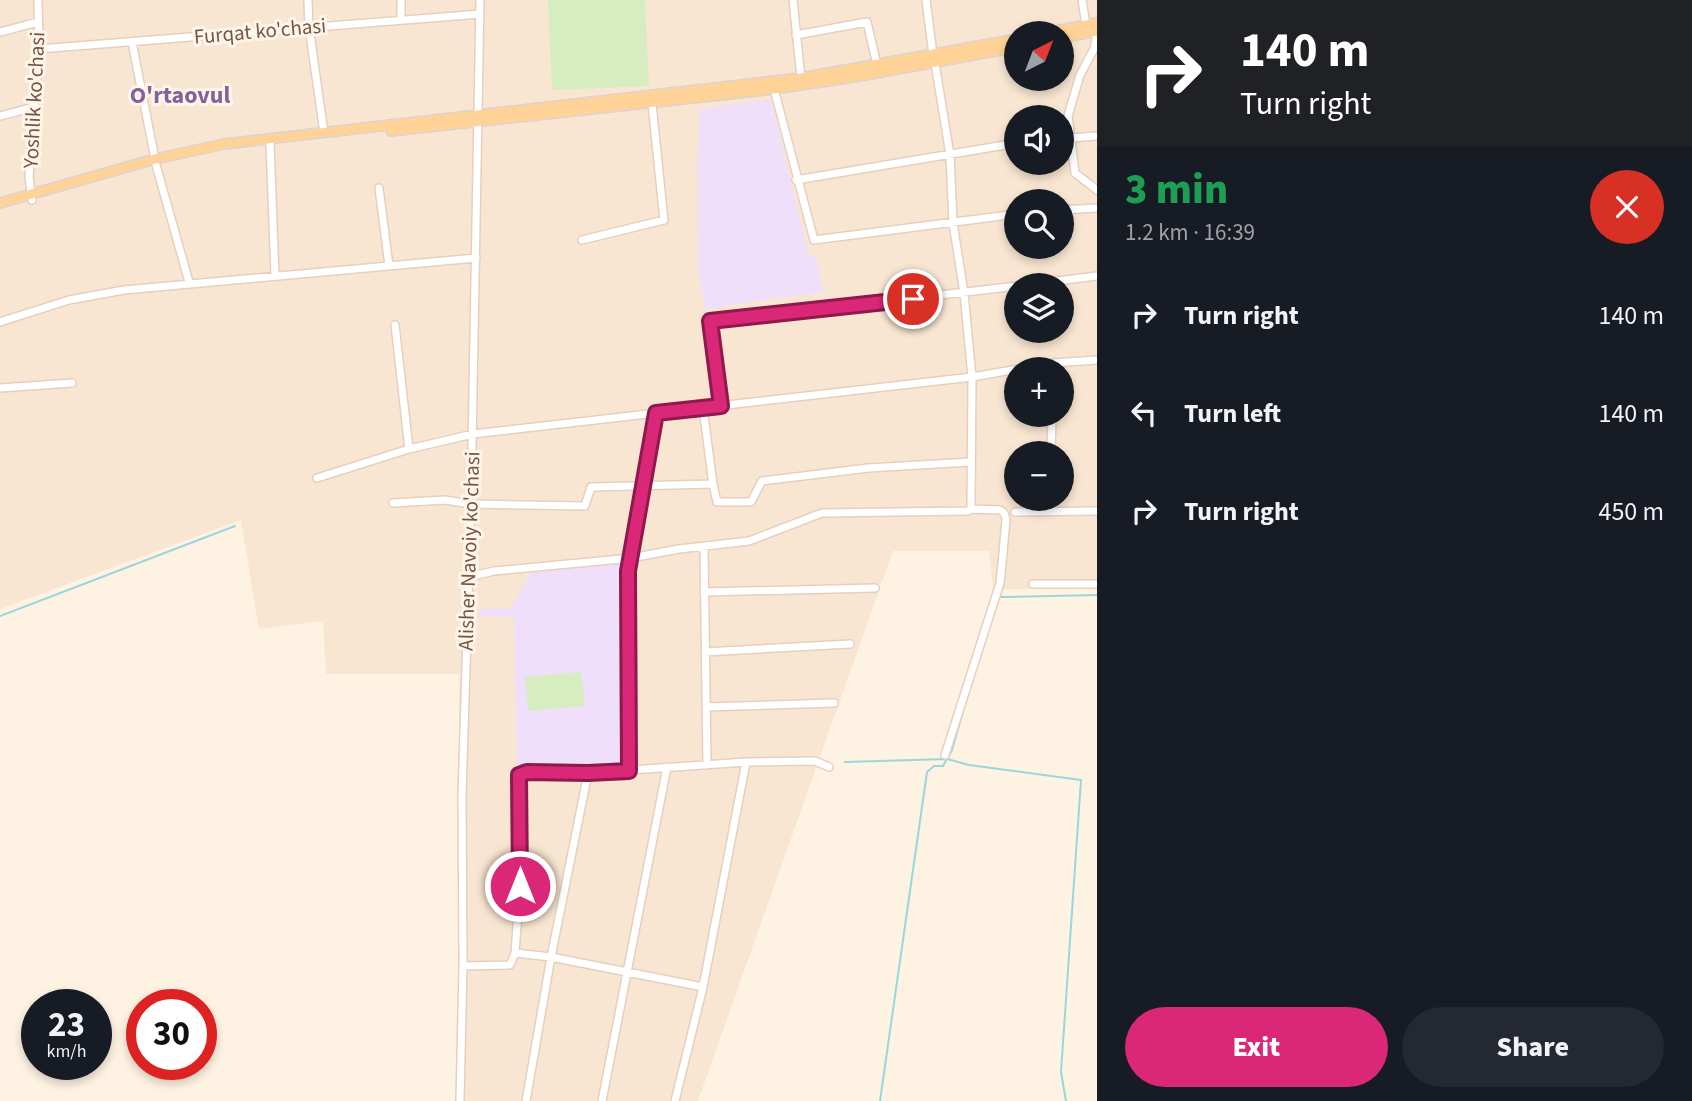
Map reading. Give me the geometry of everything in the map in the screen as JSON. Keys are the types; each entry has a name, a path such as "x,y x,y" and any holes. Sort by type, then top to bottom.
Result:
{"main road":[{"path":"1074,30 1094,28"},
{"path":"1074,34 1094,28"},
{"path":"0,206 224,144 479,118 652,104 774,89 934,59 1004,42"},
{"path":"155,162 208,152 802,78 877,65 1004,49"}],"street":[{"name":"Yoshlik ko'chasi","path":"32,197 29,177 39,49 38,0"},
{"path":"308,0 309,27 324,133"},
{"path":"401,0 401,20"},
{"name":"Alisher Navoiy ko'chasi","path":"460,1101 463,966 462,795 473,434 480,0"},
{"path":"793,0 802,78"},
{"path":"926,0 950,155 953,223 964,293 972,377 971,509"},
{"path":"1071,105 1080,75 1096,40 1082,0"},
{"name":"Furqat ko'chasi","path":"39,49 480,14"},
{"path":"0,32 38,22"},
{"path":"796,35 867,22 877,65"},
{"path":"132,42 155,162 189,282"},
{"path":"774,89 814,240 1004,216"},
{"path":"582,240 664,220 652,104"},
{"path":"0,116 34,107"},
{"path":"1074,140 1097,136"},
{"path":"270,144 275,275"},
{"path":"796,180 1004,145"},
{"path":"1074,165 1075,173 1097,190"},
{"path":"379,188 389,265"},
{"path":"1074,210 1097,208"},
{"path":"0,321 69,300 124,290 476,258"},
{"path":"1074,279 1097,276"},
{"path":"721,406 710,321 1004,288"},
{"path":"395,325 409,449"},
{"path":"1074,363 1097,360"},
{"path":"317,478 409,449 473,434 1004,373"},
{"path":"0,388 72,383"},
{"path":"703,408 717,502 751,502 762,481 869,468 971,462"},
{"path":"629,771 628,571 656,413"},
{"path":"393,503 445,499 471,504 585,506 591,486 713,484"},
{"path":"469,577 494,571 631,558 678,549 748,541 822,513 1000,510 1006,520 1000,583 945,755"},
{"path":"1015,512 1097,511"},
{"path":"704,548 707,765"},
{"path":"1033,584 1097,584"},
{"path":"704,592 874,588"},
{"path":"705,652 850,644"},
{"path":"706,707 834,703"},
{"path":"463,966 510,965 515,953 520,886 519,775 527,772 588,773 746,762 815,761 829,767"},
{"path":"675,1101 703,987 746,762"},
{"path":"602,1101 667,767"},
{"path":"526,1101 551,957 588,773"},
{"path":"515,953 551,957 703,987"}],"shaded area":[{"path":"0,0 1097,0 1097,589 993,589 989,551 893,551 698,1101 462,1101 459,674 326,674 323,621 259,629 241,520 0,609"},
{"path":"771,99 809,256 816,255 823,292 728,305 705,311 698,266 697,163 700,109"},
{"path":"620,563 619,764 517,768 514,617 479,616 479,609 511,608 530,573"}],"green space":[{"path":"548,0 645,0 649,86 552,90"},
{"path":"581,672 585,706 528,711 525,677"}],"waterway":[{"path":"0,616 235,526"},
{"path":"988,631 1001,590"},
{"path":"1000,597 1097,595"},
{"path":"880,1101 927,772 934,766 943,766 952,750 969,690"},
{"path":"845,762 947,759 969,765 1081,780 1061,1072 1066,1101"}],"district":[{"name":"O'rtaovul","path":"180,95"}],"route":[{"path":"520,886 519,775 527,772 629,771 628,571 656,413 721,406 710,321 913,299"}]}
